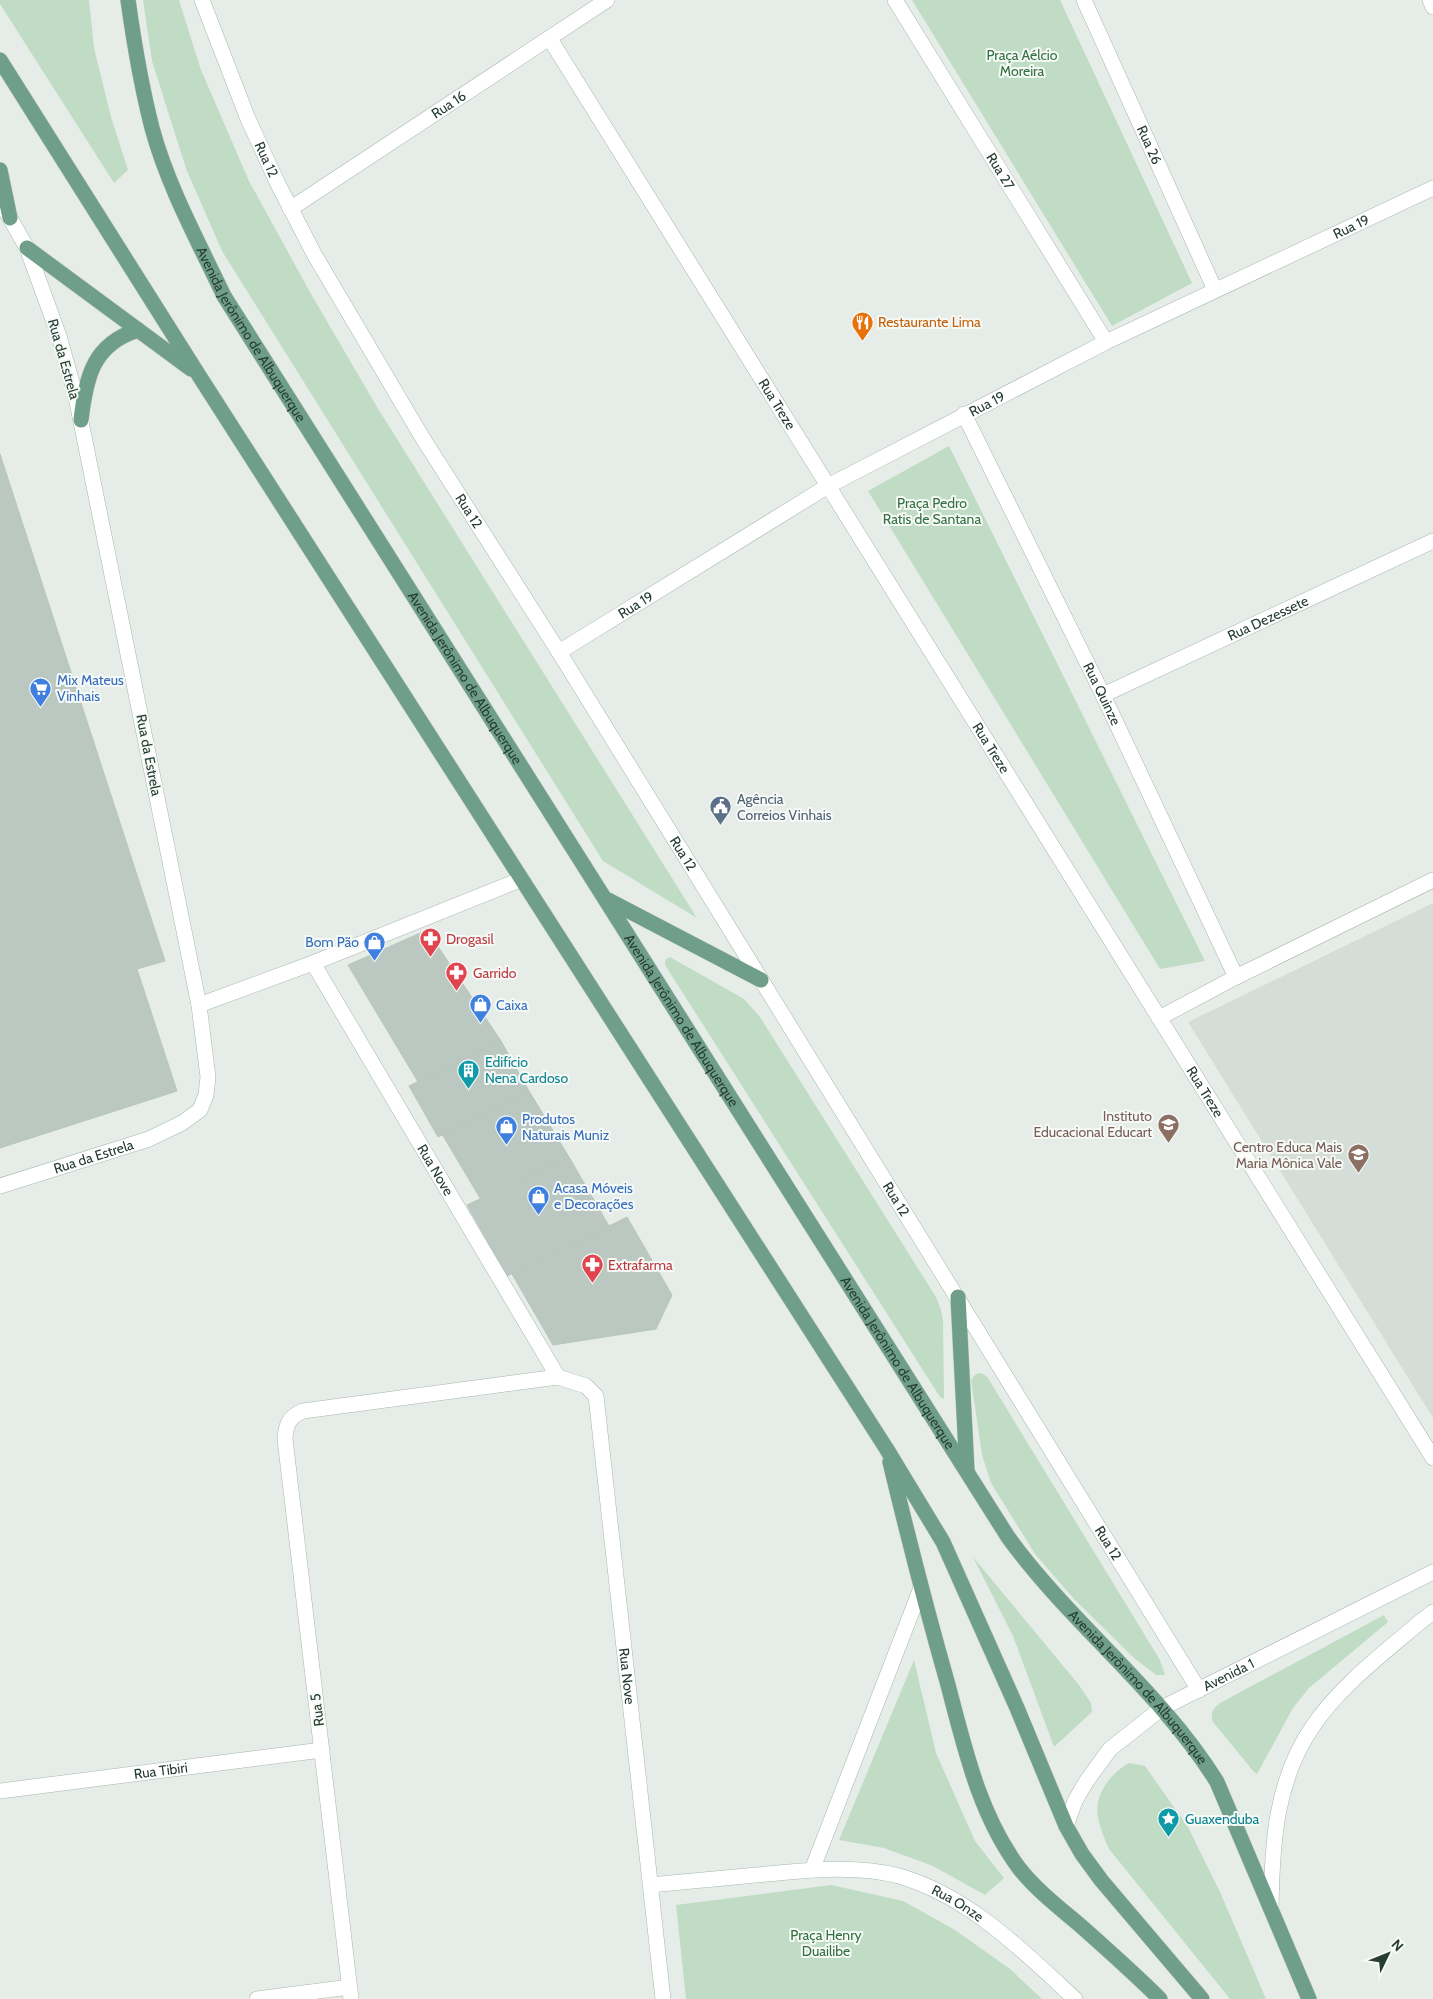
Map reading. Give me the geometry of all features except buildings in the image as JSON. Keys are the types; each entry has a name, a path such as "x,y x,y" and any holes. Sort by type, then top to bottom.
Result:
{"main road":[{"name":"Avenida Jerônimo de Albuquerque","path":"128,0 137,64 152,129 172,185 224,296 1008,1537 1043,1583 1162,1708 1191,1743 1217,1782 1310,1999"},
{"path":"0,60 198,374 886,1448 944,1542 1017,1708 1066,1826 1082,1854 1101,1880 1202,1999"},
{"path":"0,170 10,218"},
{"path":"27,248 198,374"},
{"path":"81,420 87,380 99,355 118,338 138,330"},
{"path":"606,899 762,980"},
{"path":"958,1297 967,1473"},
{"path":"886,1448 921,1588 972,1776 991,1822 1002,1844 1020,1869 1050,1900 1126,1966 1160,1999"}],"street":[{"name":"Rua 12","path":"202,0 248,119 290,209 314,254 422,437 560,652 1199,1690"},
{"name":"Rua 16","path":"290,209 607,0"},
{"name":"Rua 27","path":"895,0 1106,342"},
{"name":"Rua 26","path":"1084,0 1215,290"},
{"path":"1430,0 1433,6"},
{"name":"Rua Treze","path":"550,39 1433,1458"},
{"name":"Rua 19","path":"560,652 828,486 1106,342 1433,188"},
{"name":"Rua da Estrela","path":"0,200 27,248 60,336 81,420 199,1005 208,1077 206,1095 200,1110 182,1123 149,1139 0,1186"},
{"name":"Rua Quinze","path":"964,414 1103,695 1236,977"},
{"name":"Rua Dezessete","path":"1103,695 1433,541"},
{"path":"199,1005 313,963 522,880"},
{"path":"1160,1018 1236,977 1433,880"},
{"name":"Rua Nove","path":"313,963 558,1377"},
{"name":"Rua Nove","path":"288,1421 294,1415 303,1411 558,1377 586,1386 596,1396 663,1999"},
{"name":"Rua 5","path":"288,1421 285,1439 351,1993"},
{"name":"Avenida 1","path":"1066,1826 1075,1801 1110,1749 1162,1708 1433,1572"},
{"path":"812,1870 921,1588"},
{"path":"1271,1910 1271,1861 1275,1826 1283,1788 1302,1743 1314,1724 1336,1697 1433,1612"},
{"name":"Rua Tibiri","path":"0,1791 322,1750"},
{"name":"Rua Onze","path":"650,1884 812,1870 870,1871 900,1876 937,1892 975,1913 1016,1944 1075,1999"},
{"path":"257,1999 351,1993"}],"shaded area":[{"name":"Centro Educa Mais Maria Mônica Vale","path":"1433,903 1433,1418 1188,1022"}],"green space":[{"path":"0,0 89,0 94,48 111,117 128,170 114,183 0,4"},
{"path":"143,0 179,0 201,70 249,181 311,294 377,407 697,918 603,861 222,251 187,171 152,61"},
{"name":"Praça Aélcio Moreira","path":"912,0 1060,0 1192,283 1112,326"},
{"name":"Praça Pedro Ratis de Santana","path":"949,446 1205,961 1160,969 868,491"},
{"path":"670,957 744,999 760,1017 936,1297 943,1320 944,1399 940,1397 665,965 665,960"},
{"path":"978,1373 988,1378 1160,1660 1165,1675 1156,1675 1134,1658 1074,1599 1035,1554 991,1483 982,1455 971,1380"},
{"path":"973,1557 1079,1685 1091,1703 1092,1712 1054,1747 1013,1636"},
{"path":"1384,1615 1388,1622 1309,1688 1293,1708 1257,1774 1254,1772 1213,1722 1212,1713 1214,1709 1220,1703"},
{"path":"914,1660 936,1753 975,1841 1004,1878 985,1895 933,1866 884,1848 839,1840"},
{"path":"1129,1763 1145,1766 1188,1827 1220,1892 1266,1999 1230,1999 1109,1849 1099,1823 1099,1798 1108,1781"},
{"name":"Praça Henry Duailibe","path":"831,1885 903,1901 955,1930 1010,1969 1042,1999 686,1999 676,1905"}],"place":[{"name":"Restaurante Lima","path":"862,341"},
{"name":"Mix Mateus Vinhais","path":"41,707"},
{"name":"Agência Correios Vinhais","path":"721,826"},
{"name":"Drogasil","path":"430,958"},
{"name":"Bom Pão","path":"375,961"},
{"name":"Garrido","path":"457,992"},
{"name":"Caixa","path":"480,1024"},
{"name":"Edifício Nena Cardoso","path":"469,1089"},
{"name":"Instituto Educacional Educart","path":"1168,1143"},
{"name":"Produtos Naturais Muniz","path":"506,1146"},
{"name":"Centro Educa Mais Maria Mônica Vale","path":"1358,1174"},
{"name":"Acasa Móveis e Decorações","path":"538,1215"},
{"name":"Extrafarma","path":"592,1284"},
{"name":"Guaxenduba","path":"1169,1838"}]}
